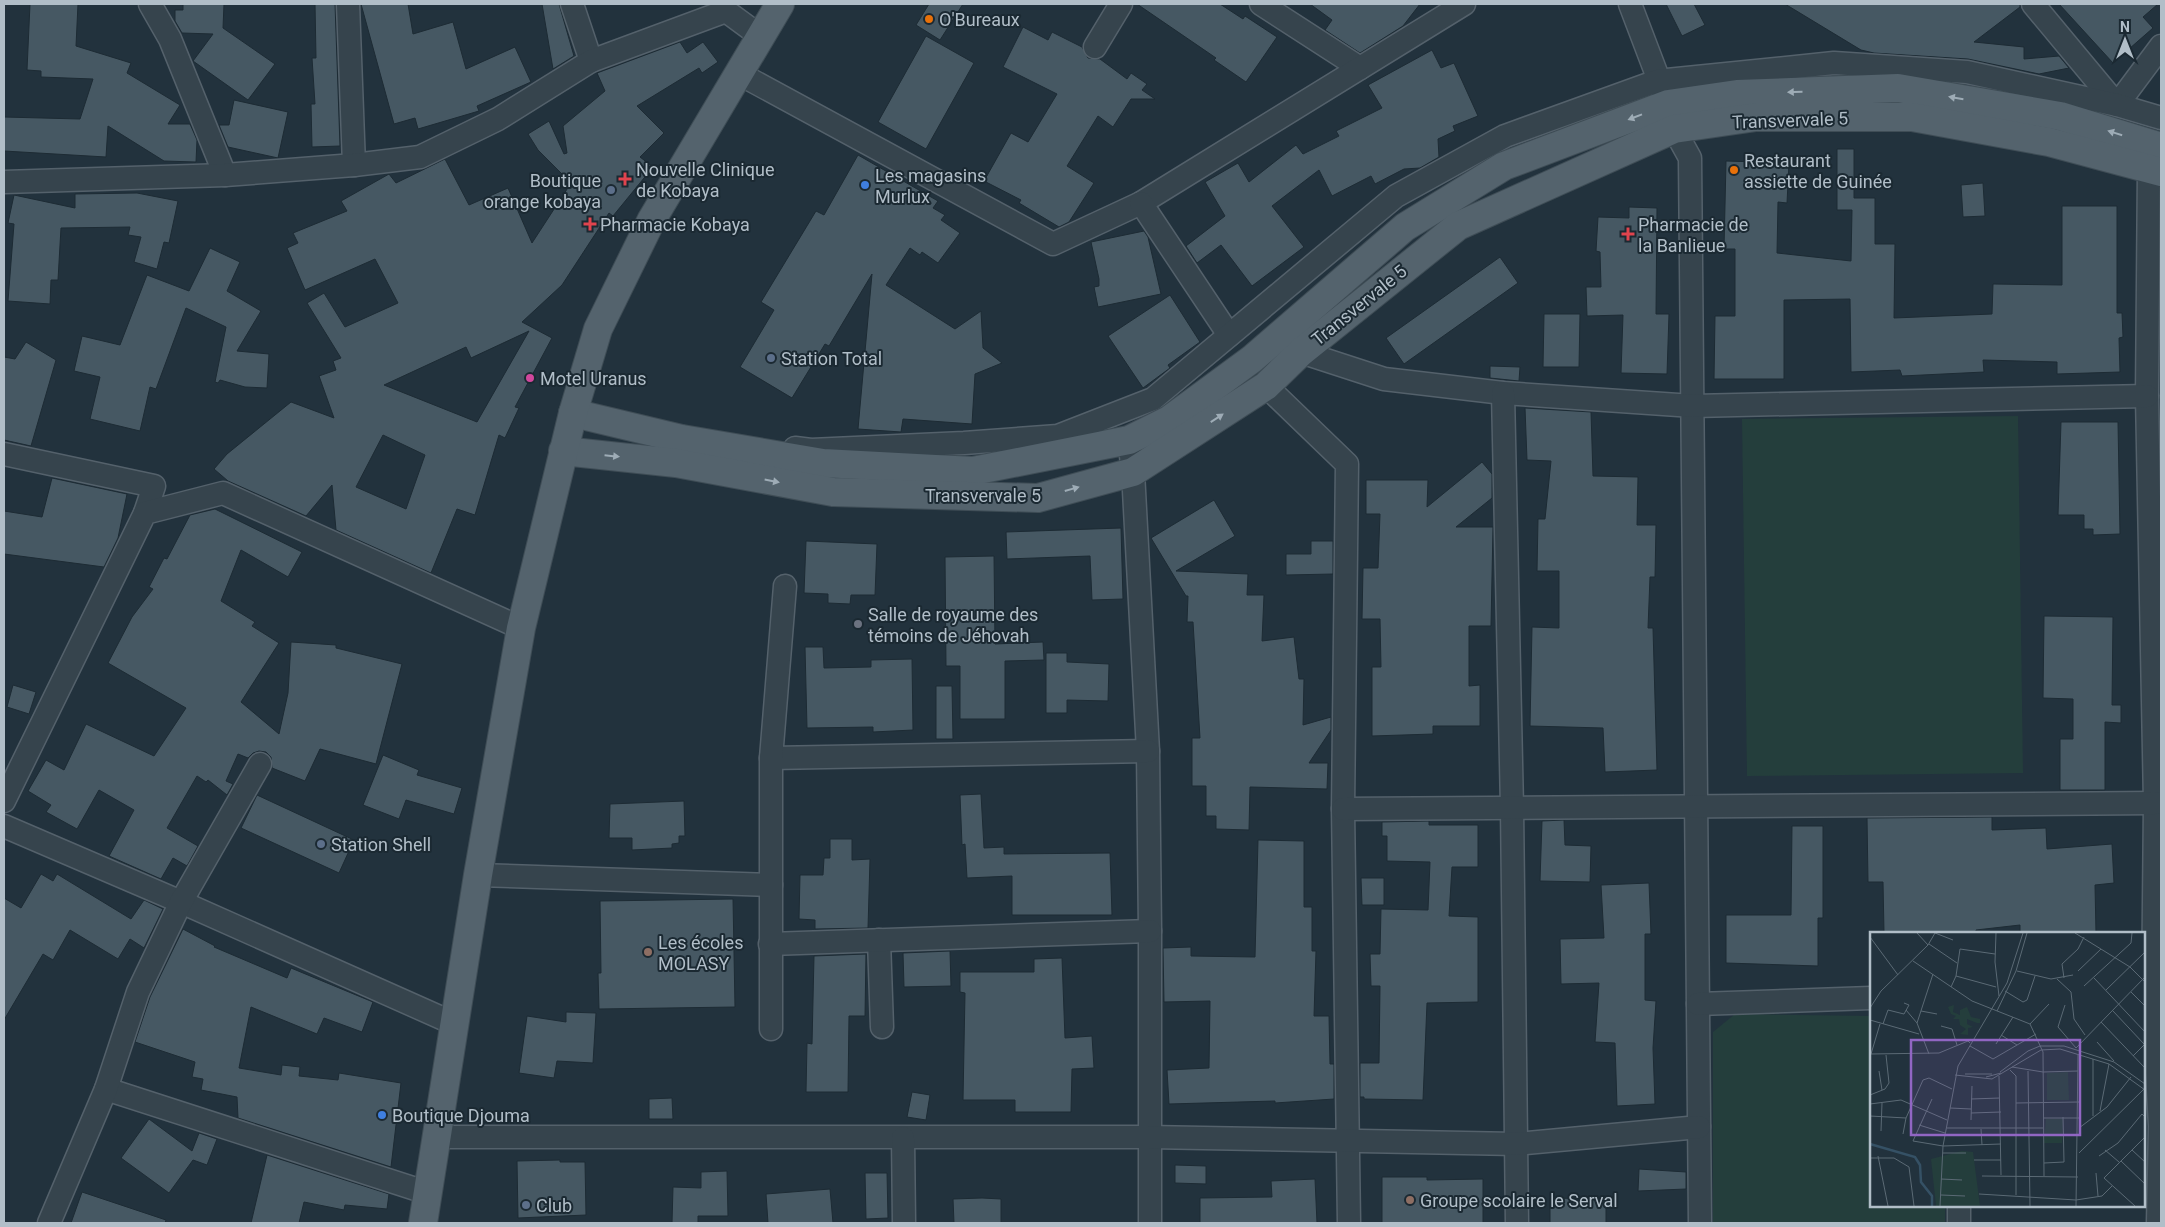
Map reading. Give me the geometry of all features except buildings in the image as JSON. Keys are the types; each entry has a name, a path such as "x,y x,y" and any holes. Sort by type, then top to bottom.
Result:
{"main road":[{"path":"423,1223 478,875 520,628 573,413 598,329 651,221 780,4"},
{"name":"Transvervale 5","path":"563,451 676,463 834,492 1038,498 1133,472 1266,386 1301,352 1458,226 1666,105"},
{"name":"Transvervale 5","path":"573,413 682,438 823,463 973,471 1129,440 1169,420 1252,359 1405,227 1504,166 1666,105 1756,117 1912,117 2157,163"}],"street":[{"path":"150,4 170,39 226,175"},
{"path":"348,4 354,165"},
{"path":"572,4 591,61"},
{"path":"1095,47 1121,4"},
{"path":"1261,4 1360,68"},
{"path":"738,73 1053,244 1141,203 1464,4"},
{"path":"1630,4 1666,105 1690,158 1700,1223"},
{"path":"2033,4 2117,105 2161,46"},
{"path":"4,182 226,175 354,165 420,157 498,119 591,61 726,11 760,36"},
{"name":"Transvervale 5","path":"682,438 811,450 964,443 1058,436 1153,399 1396,196 1505,136 1666,105 1834,63 1967,72 2117,105 2161,118"},
{"path":"2157,163 2147,396 2155,803 2148,1001 2160,1125 2158,1223"},
{"path":"1141,203 1230,335"},
{"path":"1301,352 1384,379 1503,393 1693,406 2147,396"},
{"path":"1266,386 1347,464 1343,809 1349,1223"},
{"path":"1503,393 1512,808 1516,1223"},
{"path":"1129,440 1133,472 1148,751 1150,931 1148,1136 1150,1223"},
{"path":"4,454 154,486 145,513 4,801"},
{"path":"145,513 223,492 520,628"},
{"path":"771,1029 771,758 785,586"},
{"path":"771,758 1148,751"},
{"path":"49,1223 106,1089 138,992 181,902 260,764"},
{"path":"1343,809 2155,803"},
{"path":"4,826 181,902 454,1024"},
{"path":"478,875 771,885"},
{"path":"770,944 1150,931"},
{"path":"878,940 882,1027"},
{"path":"1698,1004 1870,998"},
{"path":"106,1089 428,1193"},
{"path":"437,1137 903,1138 1148,1136 1516,1144 1699,1127"},
{"path":"903,1138 904,1223"},
{"path":"1959,1207 1959,1223"}],"green space":[{"path":"2018,416 2023,773 1747,776 1742,419"},
{"path":"1735,1014 1870,1016 1870,1207 1945,1207 1945,1223 1713,1223 1713,1032"}],"place":[{"name":"O'Bureaux","path":"929,19"},
{"name":"Restaurant assiette de Guinée","path":"1734,170"},
{"name":"Nouvelle Clinique de Kobaya","path":"625,179"},
{"name":"Les magasins Murlux","path":"865,185"},
{"name":"Boutique orange kobaya","path":"611,190"},
{"name":"Pharmacie Kobaya","path":"590,224"},
{"name":"Pharmacie de la Banlieue","path":"1628,234"},
{"name":"Station Total","path":"771,358"},
{"name":"Motel Uranus","path":"530,378"},
{"name":"Salle de royaume des témoins de Jéhovah","path":"858,624"},
{"name":"Station Shell","path":"321,844"},
{"name":"Les écoles MOLASY","path":"648,952"},
{"name":"Boutique Djouma","path":"382,1115"},
{"name":"Groupe scolaire le Serval","path":"1410,1200"},
{"name":"Club","path":"526,1205"}]}
